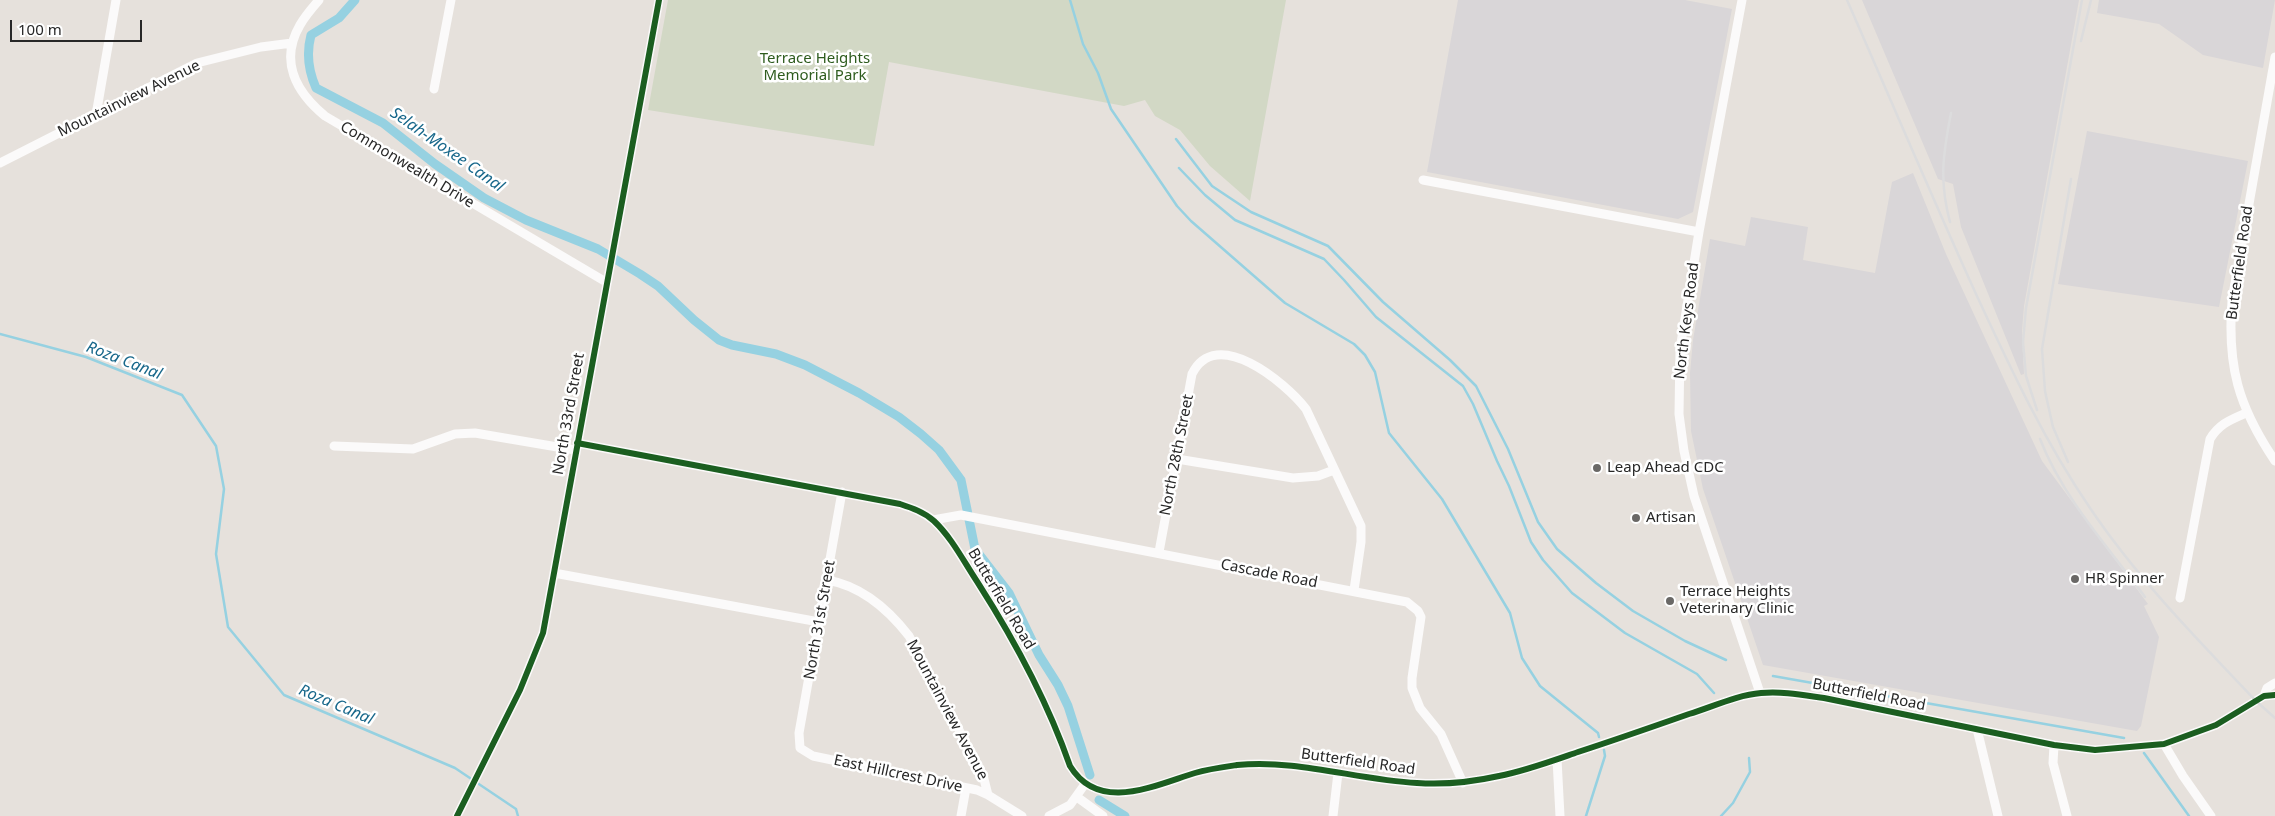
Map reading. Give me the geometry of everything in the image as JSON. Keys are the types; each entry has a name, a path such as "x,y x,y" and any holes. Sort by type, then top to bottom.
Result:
{"street":[{"path":"96,115 116,0"},
{"name":"Commonwealth Drive","path":"319,0 300,24 292,43 291,62 294,78 302,94 325,116 606,282"},
{"path":"434,89 451,0"},
{"name":"North 33rd Street","path":"457,816 520,690 539,647 658,0"},
{"name":"North Keys Road","path":"1742,0 1699,232 1680,349 1679,414 1684,451 1694,496 1760,693"},
{"name":"Mountainview Avenue","path":"0,164 197,63 261,46 292,43"},
{"name":"Butterfield Road","path":"2275,57 2272,91 2232,300 2231,318 2233,364 2238,390 2246,413 2275,461"},
{"path":"1423,180 1699,232"},
{"name":"North 28th Street","path":"1159,552 1192,374 1202,360 1213,355 1225,355 1247,363 1280,382 1294,394 1306,409 1334,470"},
{"path":"2180,598 2210,439 2223,422 2246,413"},
{"name":"Butterfield Road","path":"334,446 413,449 455,434 475,433 576,446 842,492 914,508 933,520 955,547 999,618 1042,695 1070,766 1076,775 1085,784 1106,792 1130,792 1198,772 1258,764 1305,767 1417,784 1463,783 1502,776 1729,701 1760,693 1798,694 1824,698 2054,745 2079,749 2110,750 2164,744 2216,725 2264,696 2275,695"},
{"path":"1177,459 1293,478 1318,476 1334,470 1360,526 1361,542 1354,590"},
{"name":"North 31st Street","path":"800,748 799,734 842,492"},
{"name":"Cascade Road","path":"933,520 962,516 976,518 1401,600 1418,611 1421,617 1412,688 1420,708 1441,734 1463,783"},
{"path":"554,573 819,622"},
{"name":"Mountainview Avenue","path":"827,580 852,587 865,594 895,618 909,636 983,775 988,795"},
{"name":"Butterfield Road","path":"2264,696 2267,688 2275,683"},
{"path":"1977,729 1998,816"},
{"path":"2164,744 2183,776 2211,816"},
{"path":"2054,745 2053,763 2067,816"},
{"name":"East Hillcrest Drive","path":"800,748 813,756 966,788 988,795 1022,816"},
{"path":"1557,759 1560,816"},
{"path":"1333,816 1338,773"},
{"path":"1049,816 1059,814 1070,805 1085,784"},
{"path":"961,816 966,788"},
{"path":"1077,797 1103,816"}],"shaded area":[{"path":"1458,0 1685,0 1732,9 1693,212 1678,219 1427,172"},
{"path":"1862,0 2079,0 2024,306 2022,331 2024,374 2021,375 1961,227 1953,184 1938,179"},
{"path":"2099,0 2275,0 2263,68 2203,55 2159,24 2097,13"},
{"path":"2087,131 2248,161 2219,307 2058,284"},
{"path":"1913,173 1946,254 2042,461 2148,604 2144,606 2159,637 2141,726 2137,731 1763,665 1703,489 1691,431 1690,373 1693,340 1710,239 1745,246 1751,217 1808,227 1803,260 1875,273 1892,182"}],"green space":[{"name":"Terrace Heights Memorial Park","path":"668,0 1286,0 1250,201 1210,166 1180,130 1155,116 1145,100 1124,106 889,62 874,146 648,110"}],"waterway":[{"name":"Selah-Moxee Canal","path":"355,0 339,18 311,35 309,62 316,88 383,123 435,164 484,198 526,220 598,249 640,274 658,286 694,320 719,340 732,345 776,354 805,365 859,393 899,417 939,450 961,480 975,549 1009,593 1039,655 1058,685 1068,706 1090,775"},
{"path":"1070,0 1083,44 1098,73 1111,109 1177,206 1191,221 1285,303 1354,344 1365,355 1375,372 1389,433 1442,499 1510,613 1522,658 1540,686 1598,733 1599,737"},
{"path":"1176,139 1212,186 1251,212 1328,246 1383,302 1450,360 1476,386 1508,449 1538,522 1557,549 1596,583 1633,611 1685,641 1726,660"},
{"path":"1179,168 1205,195 1235,220 1324,259 1376,317 1463,386 1473,404 1509,486 1531,542 1543,560 1572,593 1625,633 1697,674 1714,693"},
{"name":"Roza Canal","path":"0,334 86,357 182,395 216,446 224,489 216,554 228,627 284,695 455,768 516,809 518,816"},
{"path":"1773,676 2124,738"},
{"path":"1586,816 1605,756 1604,750"},
{"path":"2144,753 2189,816"},
{"path":"1721,816 1733,803 1750,772 1749,758"},
{"name":"Selah-Moxee Canal","path":"1099,800 1125,816"}],"railway":[{"path":"1847,0 1976,294 2015,376 2073,483 2108,534 2148,584 2212,655 2275,718"},
{"path":"2037,410 2026,376 2023,342 2026,308 2082,0"},
{"path":"2081,41 2091,0"},
{"path":"1950,222 1944,193 1943,168 1951,113"},
{"path":"2068,462 2053,427 2045,391 2042,349 2071,179"},
{"path":"2040,439 2061,482 2074,502 2145,597"}],"cycle path":[{"path":"457,816 520,690 543,633 659,0"},
{"path":"577,443 900,504 926,515 934,521 952,543 1005,627 1041,694 1070,766 1082,780 1096,789 1111,792 1145,789 1210,769 1260,764 1305,767 1372,778 1427,784 1479,780 1529,769 1743,696 1761,693 1785,693 1824,698 2054,745 2095,750 2164,744 2216,725 2264,696 2275,695"}],"place":[{"name":"Leap Ahead CDC","path":"1597,468"},
{"name":"Artisan","path":"1636,518"},
{"name":"HR Spinner","path":"2075,579"},
{"name":"Terrace Heights Veterinary Clinic","path":"1670,601"}]}
